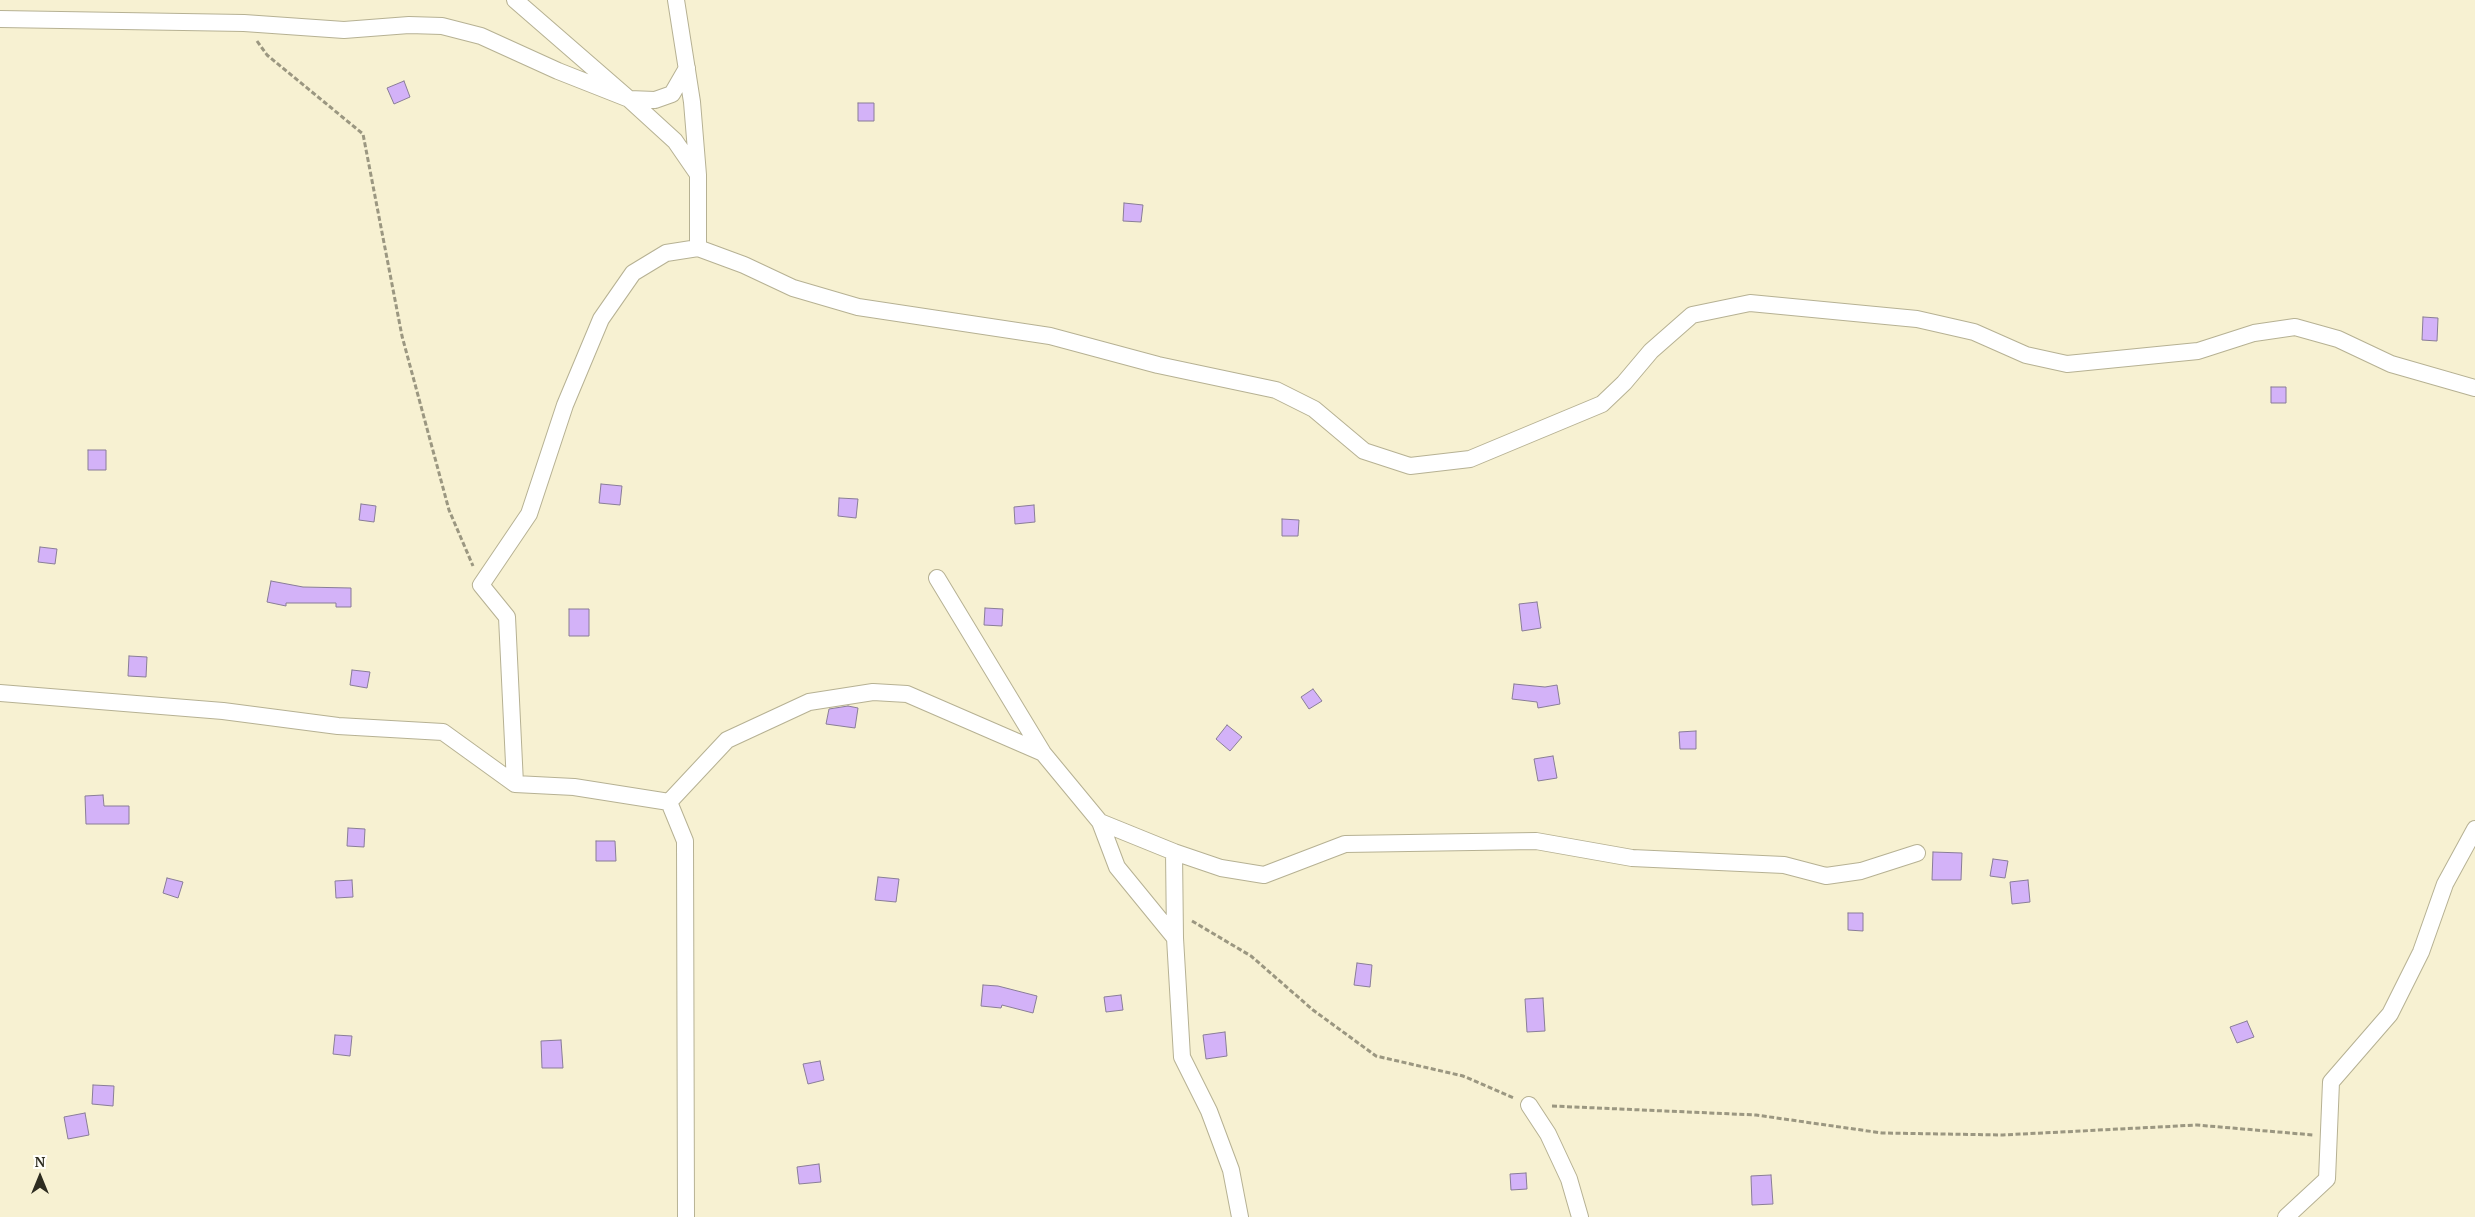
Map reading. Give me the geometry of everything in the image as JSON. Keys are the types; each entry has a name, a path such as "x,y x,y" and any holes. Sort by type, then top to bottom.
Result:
{"street":[{"path":"515,0 629,98 674,141 698,175"},
{"path":"676,0 687,68 698,175 698,248"},
{"path":"0,18 244,23 344,30 409,25 442,26 481,36 558,71 629,98 655,100 672,94 687,68"},
{"path":"515,784 506,617 481,585 529,514 565,405 601,319 633,273 666,253 698,248 744,265 793,288 858,307 1050,336 1158,365 1276,390 1314,409 1364,451 1410,466 1470,459 1602,404 1624,383 1651,351 1692,315 1750,303 1917,319 1974,332 2026,355 2067,364 2198,351 2254,333 2295,327 2338,339 2391,364 2475,388"},
{"path":"937,578 1044,753 1100,822 1117,867 1175,938"},
{"path":"0,692 223,712 338,726 443,732 515,784 574,787 669,802"},
{"path":"669,802 728,740 809,702 873,692 907,694 1044,753"},
{"path":"669,802 685,841 686,1217"},
{"path":"1100,822 1174,852 1221,868 1264,875 1345,844 1536,840 1632,858 1784,865 1826,876 1861,871 1917,853"},
{"path":"2286,1217 2327,1179 2331,1082 2390,1014 2421,952 2445,884 2475,829"},
{"path":"1174,852 1175,938 1182,1057 1209,1111 1231,1170 1240,1217"},
{"path":"1529,1104 1548,1134 1569,1178 1580,1217"}],"path":[{"path":"244,23 267,55 363,134 402,336 449,510 481,585"},
{"path":"1174,911 1251,956 1313,1010 1376,1056 1463,1076 1529,1104 1756,1115 1882,1133 2003,1135 2197,1124 2321,1136 2328,1133"}],"building":[{"path":"404,81 410,97 394,104 387,88"},
{"path":"858,103 874,103 874,121 858,121"},
{"path":"1124,203 1143,205 1141,222 1123,221"},
{"path":"2423,317 2438,318 2437,341 2422,340"},
{"path":"2271,387 2286,387 2286,403 2271,403"},
{"path":"88,450 106,450 106,470 88,470"},
{"path":"601,484 622,486 620,505 599,503"},
{"path":"839,498 858,499 856,518 838,516"},
{"path":"361,504 376,506 374,522 359,520"},
{"path":"1034,505 1035,522 1015,524 1014,507"},
{"path":"1282,519 1299,520 1298,536 1282,536"},
{"path":"40,547 57,549 55,564 38,562"},
{"path":"271,581 303,587 351,588 351,607 336,607 336,603 286,603 286,606 267,602"},
{"path":"1537,602 1541,628 1522,631 1519,604"},
{"path":"985,608 1003,609 1002,626 984,625"},
{"path":"569,609 589,609 589,636 569,636"},
{"path":"129,656 147,657 146,677 128,676"},
{"path":"352,670 370,672 367,688 350,685"},
{"path":"1514,684 1545,687 1557,685 1560,704 1538,708 1537,702 1512,699"},
{"path":"1313,689 1322,701 1309,709 1301,697"},
{"path":"848,706 858,708 855,728 826,724 829,709"},
{"path":"1227,725 1242,737 1230,751 1216,739"},
{"path":"1696,731 1696,749 1680,749 1679,732"},
{"path":"1553,756 1557,778 1538,781 1534,759"},
{"path":"103,795 104,806 129,806 129,824 86,824 85,796"},
{"path":"348,828 365,829 364,847 347,846"},
{"path":"596,841 615,841 616,861 596,861"},
{"path":"1933,852 1962,853 1961,880 1932,880"},
{"path":"1993,859 2008,861 2005,878 1990,876"},
{"path":"878,877 899,879 896,902 875,900"},
{"path":"167,878 183,882 178,898 163,893"},
{"path":"352,880 353,897 336,898 335,881"},
{"path":"2028,880 2030,902 2012,904 2010,882"},
{"path":"1848,913 1863,913 1863,931 1848,930"},
{"path":"1357,963 1372,965 1370,987 1354,985"},
{"path":"983,985 998,986 1037,996 1033,1013 1002,1005 1001,1008 981,1006"},
{"path":"1121,995 1123,1010 1106,1012 1104,997"},
{"path":"1543,998 1545,1031 1527,1032 1525,999"},
{"path":"2247,1021 2254,1037 2237,1043 2230,1027"},
{"path":"1225,1032 1227,1056 1206,1059 1203,1035"},
{"path":"335,1035 352,1036 350,1056 333,1054"},
{"path":"561,1040 563,1068 542,1068 541,1041"},
{"path":"820,1061 824,1080 808,1084 803,1064"},
{"path":"93,1085 114,1086 113,1106 92,1104"},
{"path":"85,1113 89,1135 68,1139 64,1117"},
{"path":"819,1164 821,1182 799,1184 797,1167"},
{"path":"1526,1173 1527,1189 1511,1190 1510,1174"},
{"path":"1771,1175 1773,1204 1752,1205 1751,1176"}]}
